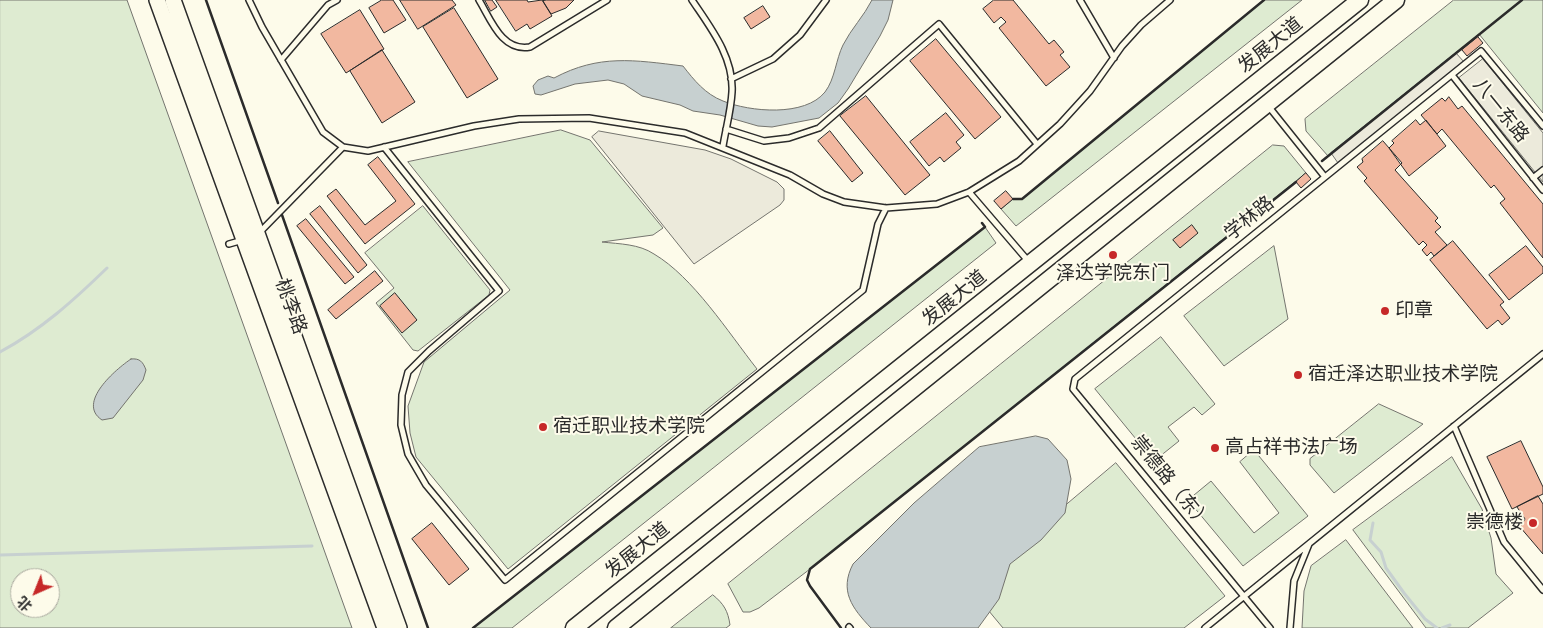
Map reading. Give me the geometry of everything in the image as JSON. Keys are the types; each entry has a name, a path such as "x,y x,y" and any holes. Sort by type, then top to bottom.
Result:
{"main road":[{"name":"桃李路","path":"157,0 251,238 399,628"},
{"name":"桃李路","path":"173,0 251,238 385,628"},
{"name":"发展大道","path":"574,628 1360,0"},
{"path":"616,628 1396,0"}],"lane":[{"path":"249,0 280,60 323,132 343,147 368,151 474,126 519,119 589,118 685,133 722,146 844,202 886,208 938,204 968,192 1019,160 1090,91 1141,25 1170,0"},
{"path":"280,60 328,5 337,0"},
{"path":"479,0 502,38 508,45 519,49 530,47 607,0"},
{"path":"692,0 715,34 729,65 732,91 722,146"},
{"path":"731,79 773,59 800,35 826,0"},
{"path":"1080,0 1114,58"},
{"path":"726,128 764,141 789,138 819,128 939,24 1037,144"},
{"name":"学林路","path":"1073,389 1074,380 1481,51 1543,126"},
{"name":"八一东路","path":"1452,75 1543,190"},
{"path":"1268,104 1325,177"},
{"path":"228,244 251,238 343,147"},
{"path":"384,148 499,291 428,351 408,372 402,395 401,425 408,454 426,485 505,580 863,290 878,224 886,208"},
{"path":"1534,178 1543,170"},
{"path":"968,192 1030,264"},
{"path":"1205,628 1543,354"},
{"path":"1532,363 1543,361"},
{"name":"崇德路（东）","path":"1073,389 1270,628"},
{"path":"1454,426 1504,542 1543,590"},
{"path":"1290,628 1294,581 1310,543"}],"green space":[{"path":"0,0 127,0 352,628 0,628"},
{"path":"1264,0 1302,0 1016,226 1001,209 1013,199 1022,199"},
{"path":"1454,0 1543,0 1543,113 1479,34 1328,156 1306,131 1305,119"},
{"path":"561,130 590,140 663,228 653,235 602,242 642,248 668,264 682,276 709,306 757,369 508,569 416,457 410,433 408,406 424,362 510,290 408,162"},
{"path":"1273,145 1284,146 1306,173 810,569 759,608 750,612 743,612 728,584"},
{"path":"423,206 490,290 489,295 418,351 413,350 376,303 394,288 365,253"},
{"path":"985,227 996,243 512,628 473,628"},
{"path":"1274,246 1288,319 1224,366 1184,316"},
{"path":"1161,337 1215,404 1202,415 1194,407 1168,427 1179,441 1154,461 1095,389"},
{"path":"1379,404 1423,424 1334,493 1310,465 1310,459"},
{"path":"1254,450 1308,516 1243,566 1188,500 1211,481 1254,533 1279,513 1240,462"},
{"path":"1452,457 1482,509 1491,538 1496,574 1513,593 1468,628 1426,628 1353,530"},
{"path":"1116,463 1225,596 1184,628 1003,628 969,587"},
{"path":"1346,540 1413,628 1302,628 1304,591 1311,566"},
{"path":"713,595 725,608 730,625 726,628 671,628"}],"shaded area":[{"path":"872,0 893,0 888,20 848,89 838,103 819,118 772,127 758,126 720,115 693,111 680,105 642,96 624,84 608,80 575,84 541,95 535,94 533,86 538,80 548,76 554,78 570,70 602,62 633,61 683,66 705,91 734,105 762,110 791,109 816,100 825,92 843,45"},
{"path":"1456,53 1464,62 1338,163 1331,153"},
{"path":"1483,59 1543,133 1543,182 1459,78"},
{"path":"599,131 705,150 731,159 777,182 784,189 784,200 780,205 694,264 592,137"},
{"path":"131,359 139,360 144,365 146,370 143,380 113,418 102,420 95,413 93,405 96,396 108,378"},
{"path":"1036,436 1048,439 1067,460 1071,479 1065,513 1041,540 1010,564 999,599 978,628 871,628 858,613 850,599 847,583 853,564 914,503 979,447"}],"building":[{"path":"382,0 393,0 406,20 384,33 369,8"},
{"path":"400,0 452,0 456,5 418,29"},
{"path":"485,0 492,0 497,7 491,11"},
{"path":"496,0 527,0 528,2 542,0 552,16 530,29 527,24 516,31"},
{"path":"574,0 566,8 551,14 543,1"},
{"path":"994,0 1013,0 1049,44 1054,40 1064,52 1060,55 1070,67 1046,86 999,28 1006,22 1001,17 994,23 983,9"},
{"path":"763,6 770,17 751,29 744,18"},
{"path":"454,8 498,79 467,98 423,27"},
{"path":"360,10 384,49 346,73 321,34"},
{"path":"1478,37 1483,43 1467,56 1462,50"},
{"path":"936,39 1001,117 975,139 910,61"},
{"path":"382,50 415,102 382,123 350,71"},
{"path":"866,96 930,175 905,195 840,116"},
{"path":"1449,97 1458,109 1462,106 1543,204 1543,258 1500,203 1505,199 1494,185 1491,188 1442,129 1437,134 1421,115 1442,98 1445,101"},
{"path":"946,113 964,135 956,142 961,148 944,162 940,157 929,166 910,142"},
{"path":"1416,120 1420,125 1426,120 1446,146 1409,176 1389,148 1394,143 1392,141"},
{"path":"830,131 863,173 852,182 818,141"},
{"path":"1383,141 1402,163 1395,170 1438,218 1435,221 1441,227 1435,232 1447,245 1434,256 1431,252 1427,256 1422,250 1427,245 1423,241 1419,245 1364,181 1367,178 1357,167 1363,162 1362,159"},
{"path":"378,157 415,204 365,244 327,196 336,189 365,225 396,201 368,165"},
{"path":"1306,173 1311,179 1301,188 1296,182"},
{"path":"1006,191 1013,199 1001,209 994,201"},
{"path":"320,206 367,265 358,273 310,214"},
{"path":"306,219 354,277 345,284 297,226"},
{"path":"1192,225 1198,233 1180,248 1173,240"},
{"path":"1453,241 1504,302 1500,305 1510,318 1502,325 1498,320 1487,329 1430,260"},
{"path":"1526,246 1543,267 1543,273 1509,300 1489,275"},
{"path":"375,271 383,281 336,319 328,310"},
{"path":"395,293 417,320 402,333 380,306"},
{"path":"1521,441 1543,487 1543,494 1512,509 1487,457"},
{"name":"崇德楼","path":"1538,496 1543,504 1543,554 1520,527 1525,519 1517,507"},
{"path":"432,523 469,569 449,585 412,539"}],"waterway":[{"path":"0,352 56,314 107,268"},
{"path":"1373,523 1370,540 1381,552 1386,568 1425,619 1437,628"},
{"path":"0,555 312,546"},
{"path":"1442,628 1450,625"}],"wall":[{"path":"206,0 278,203"},
{"path":"1013,199 1022,199 1264,0"},
{"path":"1322,161 1522,0"},
{"path":"841,628 810,586 807,580 810,569 1296,182"},
{"path":"282,215 428,628"},
{"path":"473,628 985,227 982,223"}],"place":[{"name":"泽达学院东门","path":"1113,255"},
{"name":"印章","path":"1385,311"},
{"name":"宿迁泽达职业技术学院","path":"1298,375"},
{"name":"宿迁职业技术学院","path":"543,427"},
{"name":"高占祥书法广场","path":"1215,448"},
{"name":"崇德楼","path":"1533,523"}]}
